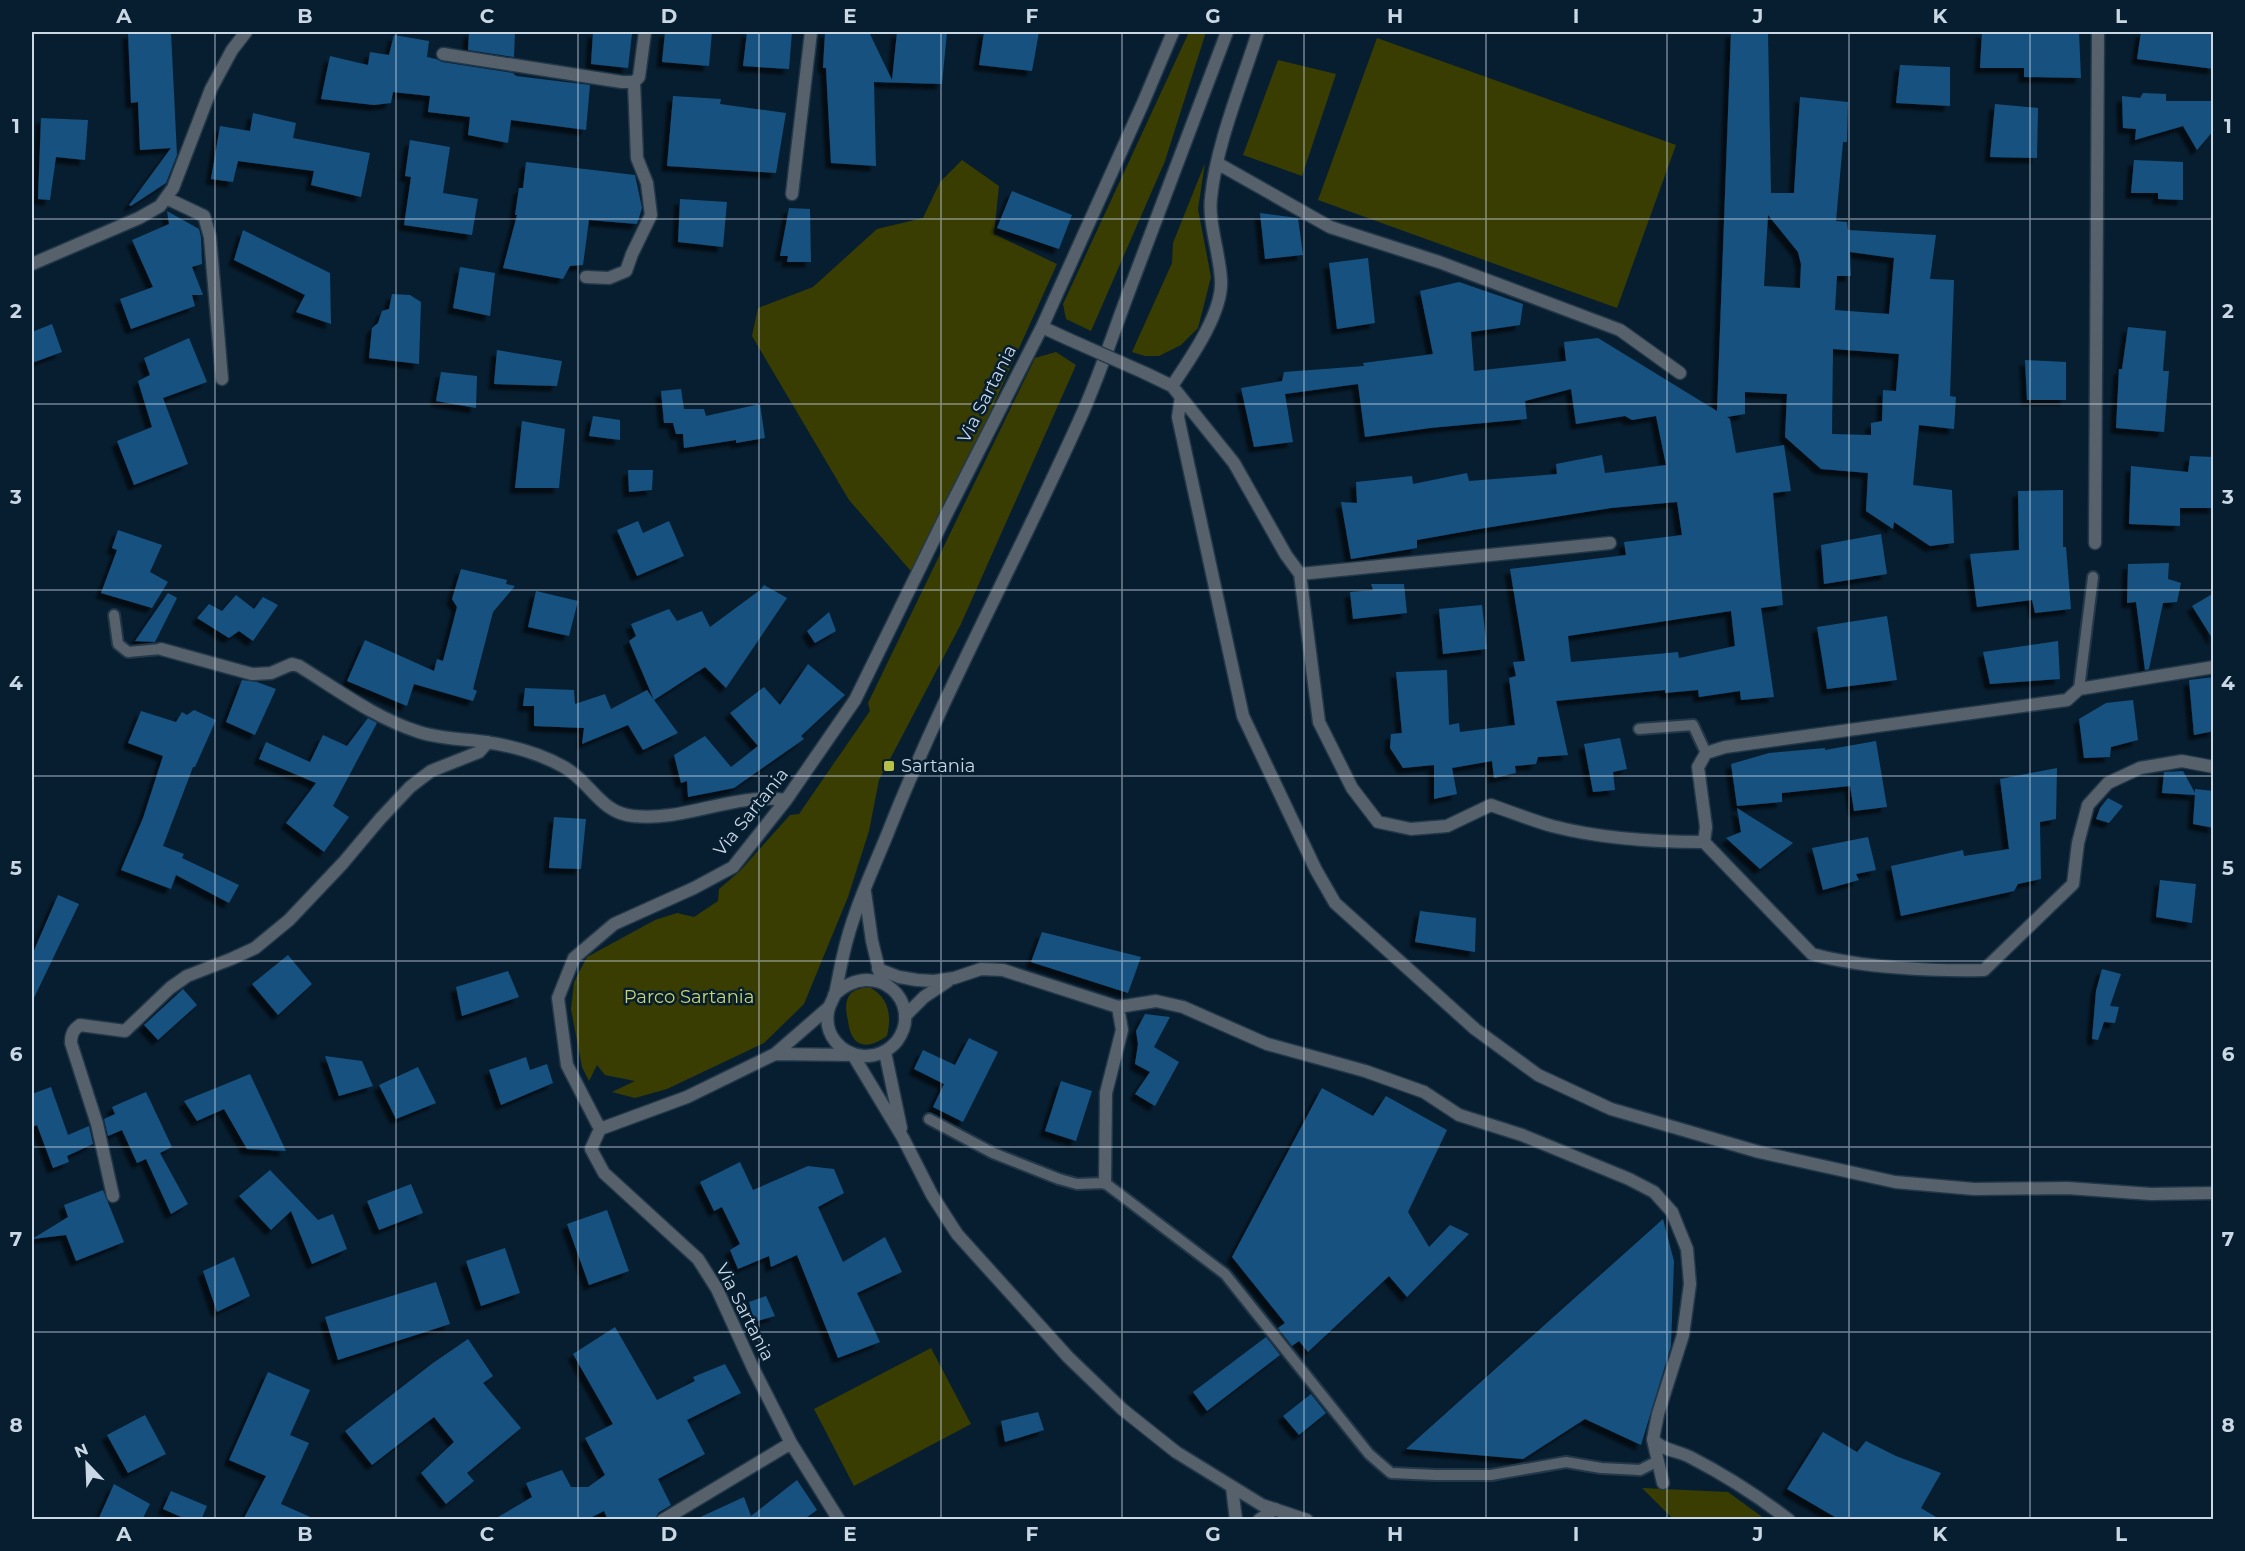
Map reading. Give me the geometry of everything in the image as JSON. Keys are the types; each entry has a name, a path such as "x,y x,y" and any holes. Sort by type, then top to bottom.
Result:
{"street":[{"path":"32,264 140,218 159,206 173,188 211,89 232,50 246,32"},
{"path":"443,54 634,82 639,77 645,32"},
{"path":"792,194 811,32"},
{"name":"Via Sartania","path":"839,1520 792,1443 753,1368 717,1289 698,1259 604,1173 591,1149 600,1129 567,1065 558,998 574,958 614,924 694,888 733,867 786,801 855,700 1042,327 1173,32"},
{"path":"1227,32 1084,411 915,764 848,935 834,995 828,1008 827,1022 831,1036 840,1047 853,1055 903,1138 932,1195 957,1234 1060,1350 1122,1409 1176,1452 1262,1505 1307,1520"},
{"path":"1172,386 1214,316 1222,282 1210,201 1216,163 1258,32"},
{"path":"2095,543 2098,32"},
{"path":"586,277 609,278 626,271 651,215 647,183 637,158 634,82"},
{"path":"1216,163 1330,227 1440,262 1620,330 1680,373"},
{"path":"166,198 204,216 210,237 222,379"},
{"path":"1042,327 1172,386 1234,464 1286,555 1300,574 1319,722 1352,788 1378,822 1411,829 1447,826 1491,805 1553,826 1608,837 1656,842 1704,842 1812,954 1835,961 1921,968 1984,970 2073,884 2078,843 2088,805 2108,783 2140,768 2182,760 2214,767"},
{"path":"1181,397 1178,417 1243,716 1316,870 1335,903 1475,1029 1538,1075 1611,1109 1759,1152 1895,1182 1974,1189 2067,1188 2151,1194 2214,1193"},
{"path":"1300,574 1610,543"},
{"path":"161,649 252,674 271,673 292,664 299,666 383,718 420,732 451,739 488,742 531,753 566,767 604,805 631,816 669,816 758,798 786,801"},
{"path":"1704,842 1706,828 1698,767 1706,753 1725,747 2067,700 2079,689 2214,667"},
{"path":"113,1196 97,1124 71,1043 74,1030 80,1025 125,1031 170,988 187,976 255,948 289,920 344,863 410,787 431,771 479,752 488,742"},
{"path":"865,890 872,940 882,982"},
{"path":"878,969 917,980 954,978"},
{"path":"905,1016 924,997 954,978 981,969 1003,970 1118,1007 1156,1001 1183,1007 1268,1044 1365,1071 1424,1092 1459,1115 1522,1135 1629,1179 1654,1192 1672,1212 1687,1249 1690,1284 1683,1335 1658,1414 1653,1439 1663,1483"},
{"path":"775,1053 869,1057 885,1052 896,1043 903,1031 905,1016 902,1002 894,990 882,982 869,979 856,980 844,986 834,995"},
{"path":"1105,1183 1106,1093 1122,1030 1118,1007"},
{"path":"600,1129 687,1097 775,1053 828,1008"},
{"path":"885,1052 903,1138"},
{"path":"1653,1439 1660,1447 1687,1456 1753,1493 1790,1520"},
{"path":"663,1520 792,1443"},
{"path":"1232,1487 1236,1520"},
{"path":"1259,1520 1275,1509"}],"lane":[{"path":"2079,689 2093,577"},
{"path":"114,615 118,644 128,652 161,649"},
{"path":"1639,729 1693,726 1706,753"},
{"path":"929,1119 993,1153 1059,1179 1077,1185 1105,1183 1225,1274 1370,1454 1391,1473 1491,1475 1566,1462 1601,1468 1640,1470 1658,1461"}],"green space":[{"path":"1189,32 1206,32 1165,161 1091,331 1066,319 1063,304"},
{"path":"1377,38 1676,145 1617,308 1318,200"},
{"path":"1278,60 1336,74 1302,176 1243,155"},
{"path":"962,160 999,186 994,234 1057,264 916,577 849,500 752,336 758,308 813,287 877,229 923,218 940,182"},
{"path":"1205,163 1198,209 1211,277 1198,328 1181,345 1159,356 1145,356 1132,352 1172,263 1173,243"},
{"name":"Parco Sartania","path":"1056,352 1076,365 961,624 879,780 869,831 848,897 804,1004 764,1043 667,1089 635,1098 612,1092 635,1081 605,1075 597,1065 589,1081 582,1067 571,1009 574,982 587,957 655,920 677,913 694,917 718,901 719,889 740,871 790,815 799,814 870,711 868,703 1035,358"},
{"path":"869,987 876,991 885,1002 889,1021 887,1036 866,1045 856,1041 852,1036 846,1006 851,993"},
{"path":"931,1348 971,1424 854,1486 814,1409"},
{"path":"1642,1488 1728,1492 1765,1519 1673,1519"}],"building":[{"path":"171,32 177,155 166,183 131,206 129,205 171,148 140,150 138,102 131,103 128,33"},
{"path":"469,32 515,32 514,57 468,50"},
{"path":"593,32 632,34 628,68 591,64"},
{"path":"665,32 712,32 709,66 662,62"},
{"path":"747,32 792,32 789,69 743,66"},
{"path":"825,32 869,32 892,80 897,32 947,32 942,84 874,82 876,166 831,163 826,68 823,68"},
{"path":"984,32 1039,32 1032,71 979,65"},
{"path":"1731,32 1768,32 1771,193 1794,193 1800,97 1848,102 1847,142 1843,142 1836,221 1847,222 1848,230 1936,235 1930,279 1954,280 1950,396 1956,397 1954,429 1919,425 1913,485 1952,490 1954,543 1930,546 1894,522 1893,529 1866,511 1868,473 1821,469 1785,437 1787,394 1745,392 1745,414 1727,417 1730,419 1736,453 1784,445 1791,491 1773,493 1783,605 1761,608 1774,697 1741,700 1740,691 1699,697 1698,690 1665,693 1665,690 1556,701 1568,755 1538,757 1536,764 1515,766 1516,773 1494,778 1492,761 1452,768 1457,794 1434,799 1434,765 1403,768 1390,748 1391,734 1402,733 1396,672 1447,670 1449,725 1459,723 1460,732 1515,725 1509,678 1516,676 1513,662 1525,661 1510,569 1626,555 1624,542 1682,535 1677,502 1611,508 1479,529 1417,540 1417,548 1351,559 1341,502 1357,503 1356,482 1412,476 1413,484 1467,473 1469,481 1557,474 1556,464 1602,455 1605,473 1666,465 1656,416 1632,420 1625,416 1576,424 1571,389 1525,401 1527,419 1365,437 1358,384 1285,394 1293,442 1254,447 1241,388 1282,381 1284,372 1364,366 1363,363 1433,354 1420,291 1459,282 1523,304 1520,325 1471,332 1474,371 1566,361 1564,342 1598,338 1717,411","holes":["1768,215 1798,252 1801,264 1800,288 1764,286","1850,252 1894,258 1889,314 1835,310 1837,276 1851,276","1833,349 1899,354 1896,391 1883,390 1882,421 1871,423 1871,435 1832,434","1731,611 1735,646 1679,658 1678,652 1571,662 1568,636"]},
{"path":"1982,32 2079,32 2081,78 2024,77 2024,68 1980,68"},
{"path":"2141,32 2214,32 2214,69 2137,59"},
{"path":"394,35 429,41 427,57 442,62 513,73 516,76 590,85 586,130 511,120 508,143 468,135 470,117 428,112 430,96 393,92 391,103 374,105 321,99 330,56 368,65 370,52 389,55"},
{"path":"1900,65 1950,67 1950,106 1896,103"},
{"path":"2143,93 2166,94 2166,101 2214,101 2214,130 2197,150 2183,126 2135,140 2136,129 2123,128 2122,96 2140,98"},
{"path":"673,96 721,99 720,104 786,113 776,173 667,166"},
{"path":"1995,104 2038,108 2037,158 1990,157"},
{"path":"253,113 296,123 293,138 370,153 361,197 311,185 314,171 238,161 233,182 211,179 220,126 250,131"},
{"path":"41,118 88,120 85,160 56,157 50,200 38,199"},
{"path":"410,140 450,147 443,193 478,199 472,235 404,225 411,177 405,176"},
{"path":"2134,160 2183,162 2183,200 2158,199 2158,193 2131,193"},
{"path":"526,162 635,175 642,208 637,224 589,220 583,265 570,266 563,279 503,268 517,215 515,215 519,188 523,188"},
{"path":"1012,191 1072,215 1059,249 997,228"},
{"path":"680,199 727,202 723,247 678,242"},
{"path":"789,208 810,209 811,262 787,262 788,256 780,256"},
{"path":"167,211 199,229 202,264 192,267 203,295 192,295 195,306 131,329 120,299 153,287 132,240 169,224"},
{"path":"1260,213 1298,218 1303,255 1265,259"},
{"path":"243,230 330,273 331,324 296,312 305,295 234,260"},
{"path":"1368,258 1375,323 1337,329 1329,263"},
{"path":"460,267 495,273 490,316 453,308"},
{"path":"392,294 410,295 421,302 419,364 369,358 372,328 378,323 382,311 389,309"},
{"path":"52,324 62,352 32,363 32,332"},
{"path":"2128,327 2166,331 2163,371 2169,371 2164,432 2116,428 2119,369 2122,369"},
{"path":"189,338 207,382 163,398 188,464 134,485 117,441 152,427 138,381 150,375 144,358"},
{"path":"497,350 562,361 557,386 494,384"},
{"path":"2025,360 2066,362 2066,400 2027,400"},
{"path":"441,372 477,376 476,408 436,401"},
{"path":"681,389 684,409 704,409 706,416 760,404 765,438 684,448 683,434 676,434 673,423 664,423 661,391"},
{"path":"593,416 620,420 620,440 589,436"},
{"path":"522,421 565,429 559,488 515,488"},
{"path":"2190,456 2214,457 2214,508 2180,508 2180,526 2129,524 2131,466 2188,472"},
{"path":"628,470 653,470 652,490 629,492"},
{"path":"2063,490 2063,547 2066,547 2071,609 2035,613 2032,600 1977,607 1970,554 2019,550 2018,491"},
{"path":"638,521 643,533 669,521 684,556 637,576 617,530"},
{"path":"118,530 162,545 150,572 168,582 152,608 101,593 117,550 112,548"},
{"path":"1881,534 1887,574 1824,584 1821,545"},
{"path":"2169,563 2168,579 2181,583 2177,602 2163,603 2149,669 2145,670 2136,602 2127,603 2128,564"},
{"path":"461,569 507,580 506,584 515,586 493,612 473,689 477,691 473,701 414,684 407,706 347,681 365,640 434,671 437,659 443,661 457,607 452,599"},
{"path":"1371,584 1404,584 1407,613 1353,619 1350,592 1373,590"},
{"path":"764,585 787,598 726,688 705,667 654,700 629,641 636,636 631,624 669,609 677,621 702,611 710,627"},
{"path":"536,591 578,601 569,636 528,627"},
{"path":"168,593 177,598 155,642 135,641"},
{"path":"2214,593 2214,641 2192,606"},
{"path":"236,595 254,609 263,597 278,605 253,641 239,631 229,638 197,618 209,604 222,611"},
{"path":"1482,605 1487,649 1443,654 1439,609"},
{"path":"829,612 836,631 815,643 807,631"},
{"path":"1887,616 1897,680 1827,689 1817,627"},
{"path":"2058,641 2060,679 1990,684 1983,652"},
{"path":"808,664 845,695 801,736 804,739 734,788 688,797 687,781 681,783 674,755 705,736 731,767 758,746 730,713 764,687 780,705"},
{"path":"2214,677 2214,731 2194,735 2189,680"},
{"path":"242,680 257,682 276,689 255,735 226,722"},
{"path":"525,688 574,690 575,704 605,694 611,709 647,690 678,733 643,750 628,725 582,744 584,728 534,726 534,706 523,706"},
{"path":"2133,700 2138,740 2111,747 2110,757 2084,758 2079,719 2106,703"},
{"path":"194,710 216,720 193,767 163,846 184,854 182,858 239,885 229,903 176,875 171,889 121,870 143,818 163,756 128,743 141,711 176,722 182,712 187,715"},
{"path":"368,718 377,723 333,806 349,817 324,852 286,823 316,783 259,759 266,742 310,762 323,735 347,746"},
{"path":"1620,738 1627,769 1613,772 1615,790 1593,792 1584,744"},
{"path":"1876,741 1887,807 1854,811 1850,786 1782,793 1782,802 1737,806 1731,764 1769,753 1825,748 1825,750"},
{"path":"2057,768 2056,819 2040,822 2041,879 2018,884 2014,891 1901,916 1891,866 1963,850 1964,856 2009,849 2000,779"},
{"path":"2183,771 2195,793 2195,789 2214,791 2214,828 2193,824 2195,795 2162,793 2164,772"},
{"path":"2108,798 2123,806 2109,823 2096,819 2100,808"},
{"path":"1737,808 1793,843 1760,869 1726,838 1741,832"},
{"path":"554,817 586,819 581,869 549,868"},
{"path":"1868,837 1876,870 1856,874 1859,880 1823,890 1812,848"},
{"path":"2160,880 2196,884 2192,923 2156,917"},
{"path":"58,895 79,904 32,1002 32,955"},
{"path":"1420,911 1476,918 1475,952 1415,942"},
{"path":"1042,932 1141,957 1128,993 1031,962"},
{"path":"288,955 312,984 278,1015 252,984"},
{"path":"2102,969 2121,974 2110,1006 2119,1007 2115,1023 2104,1022 2098,1040 2092,1039 2096,991"},
{"path":"508,971 519,997 462,1016 456,987"},
{"path":"183,989 197,1005 158,1040 144,1025"},
{"path":"1145,1014 1170,1017 1154,1047 1179,1062 1155,1106 1135,1094 1150,1072 1135,1064 1138,1044 1136,1031"},
{"path":"969,1038 998,1052 963,1122 933,1107 944,1084 914,1069 923,1050 955,1065"},
{"path":"325,1056 362,1061 373,1086 339,1096"},
{"path":"526,1057 530,1070 547,1064 553,1083 501,1105 489,1070"},
{"path":"418,1067 436,1103 396,1119 379,1085"},
{"path":"250,1074 286,1151 247,1149 224,1109 197,1121 184,1101"},
{"path":"1061,1081 1092,1091 1076,1141 1045,1131"},
{"path":"51,1087 68,1135 89,1126 93,1144 67,1156 69,1162 53,1168 37,1125 32,1127 32,1094"},
{"path":"1322,1088 1373,1116 1386,1096 1447,1130 1408,1212 1429,1247 1450,1225 1469,1234 1407,1297 1389,1276 1308,1352 1299,1341 1292,1346 1278,1328 1285,1323 1232,1257"},
{"path":"146,1092 172,1147 160,1153 188,1204 171,1214 146,1159 137,1163 122,1130 108,1136 104,1119 115,1114 112,1107"},
{"path":"740,1162 753,1190 808,1166 834,1169 844,1193 818,1207 843,1262 885,1237 902,1272 857,1293 880,1342 838,1358 797,1255 771,1267 769,1256 738,1269 730,1250 740,1244 722,1207 714,1211 700,1182"},
{"path":"270,1170 318,1220 333,1214 347,1249 312,1264 291,1211 271,1230 239,1196"},
{"path":"411,1184 423,1213 379,1230 367,1201"},
{"path":"103,1190 124,1242 76,1261 66,1235 32,1239 68,1217 64,1205"},
{"path":"607,1210 629,1271 589,1285 567,1224"},
{"path":"1663,1219 1674,1261 1671,1346 1641,1445 1585,1419 1523,1459 1406,1449"},
{"path":"505,1248 520,1293 481,1306 466,1261"},
{"path":"234,1257 250,1296 217,1312 203,1271"},
{"path":"436,1282 450,1324 338,1360 325,1317"},
{"path":"766,1296 775,1316 754,1322 749,1302"},
{"path":"615,1327 657,1400 695,1381 693,1377 725,1364 741,1393 687,1420 705,1454 658,1479 671,1505 658,1513 655,1520 608,1520 604,1511 586,1520 493,1520 532,1497 526,1483 562,1470 571,1487 588,1487 605,1475 585,1438 613,1424 573,1354"},
{"path":"1266,1337 1280,1355 1207,1411 1193,1392"},
{"path":"468,1339 493,1376 483,1383 521,1428 467,1473 474,1481 446,1504 421,1473 454,1442 434,1417 372,1465 345,1431"},
{"path":"268,1372 310,1390 290,1435 309,1443 281,1504 317,1520 243,1520 266,1476 229,1460"},
{"path":"1311,1394 1326,1413 1299,1435 1283,1416"},
{"path":"1038,1412 1044,1430 1005,1442 1001,1421"},
{"path":"145,1415 166,1454 128,1473 107,1435"},
{"path":"1823,1432 1857,1452 1866,1441 1896,1456 1941,1473 1921,1508 1941,1520 1840,1520 1787,1489"},
{"path":"797,1480 817,1510 803,1520 694,1520 744,1497 751,1516"},
{"path":"114,1484 150,1504 142,1520 98,1520"},
{"path":"171,1491 207,1506 201,1520 188,1520 163,1509"}],"place":[{"name":"Sartania","path":"889,766"}]}
